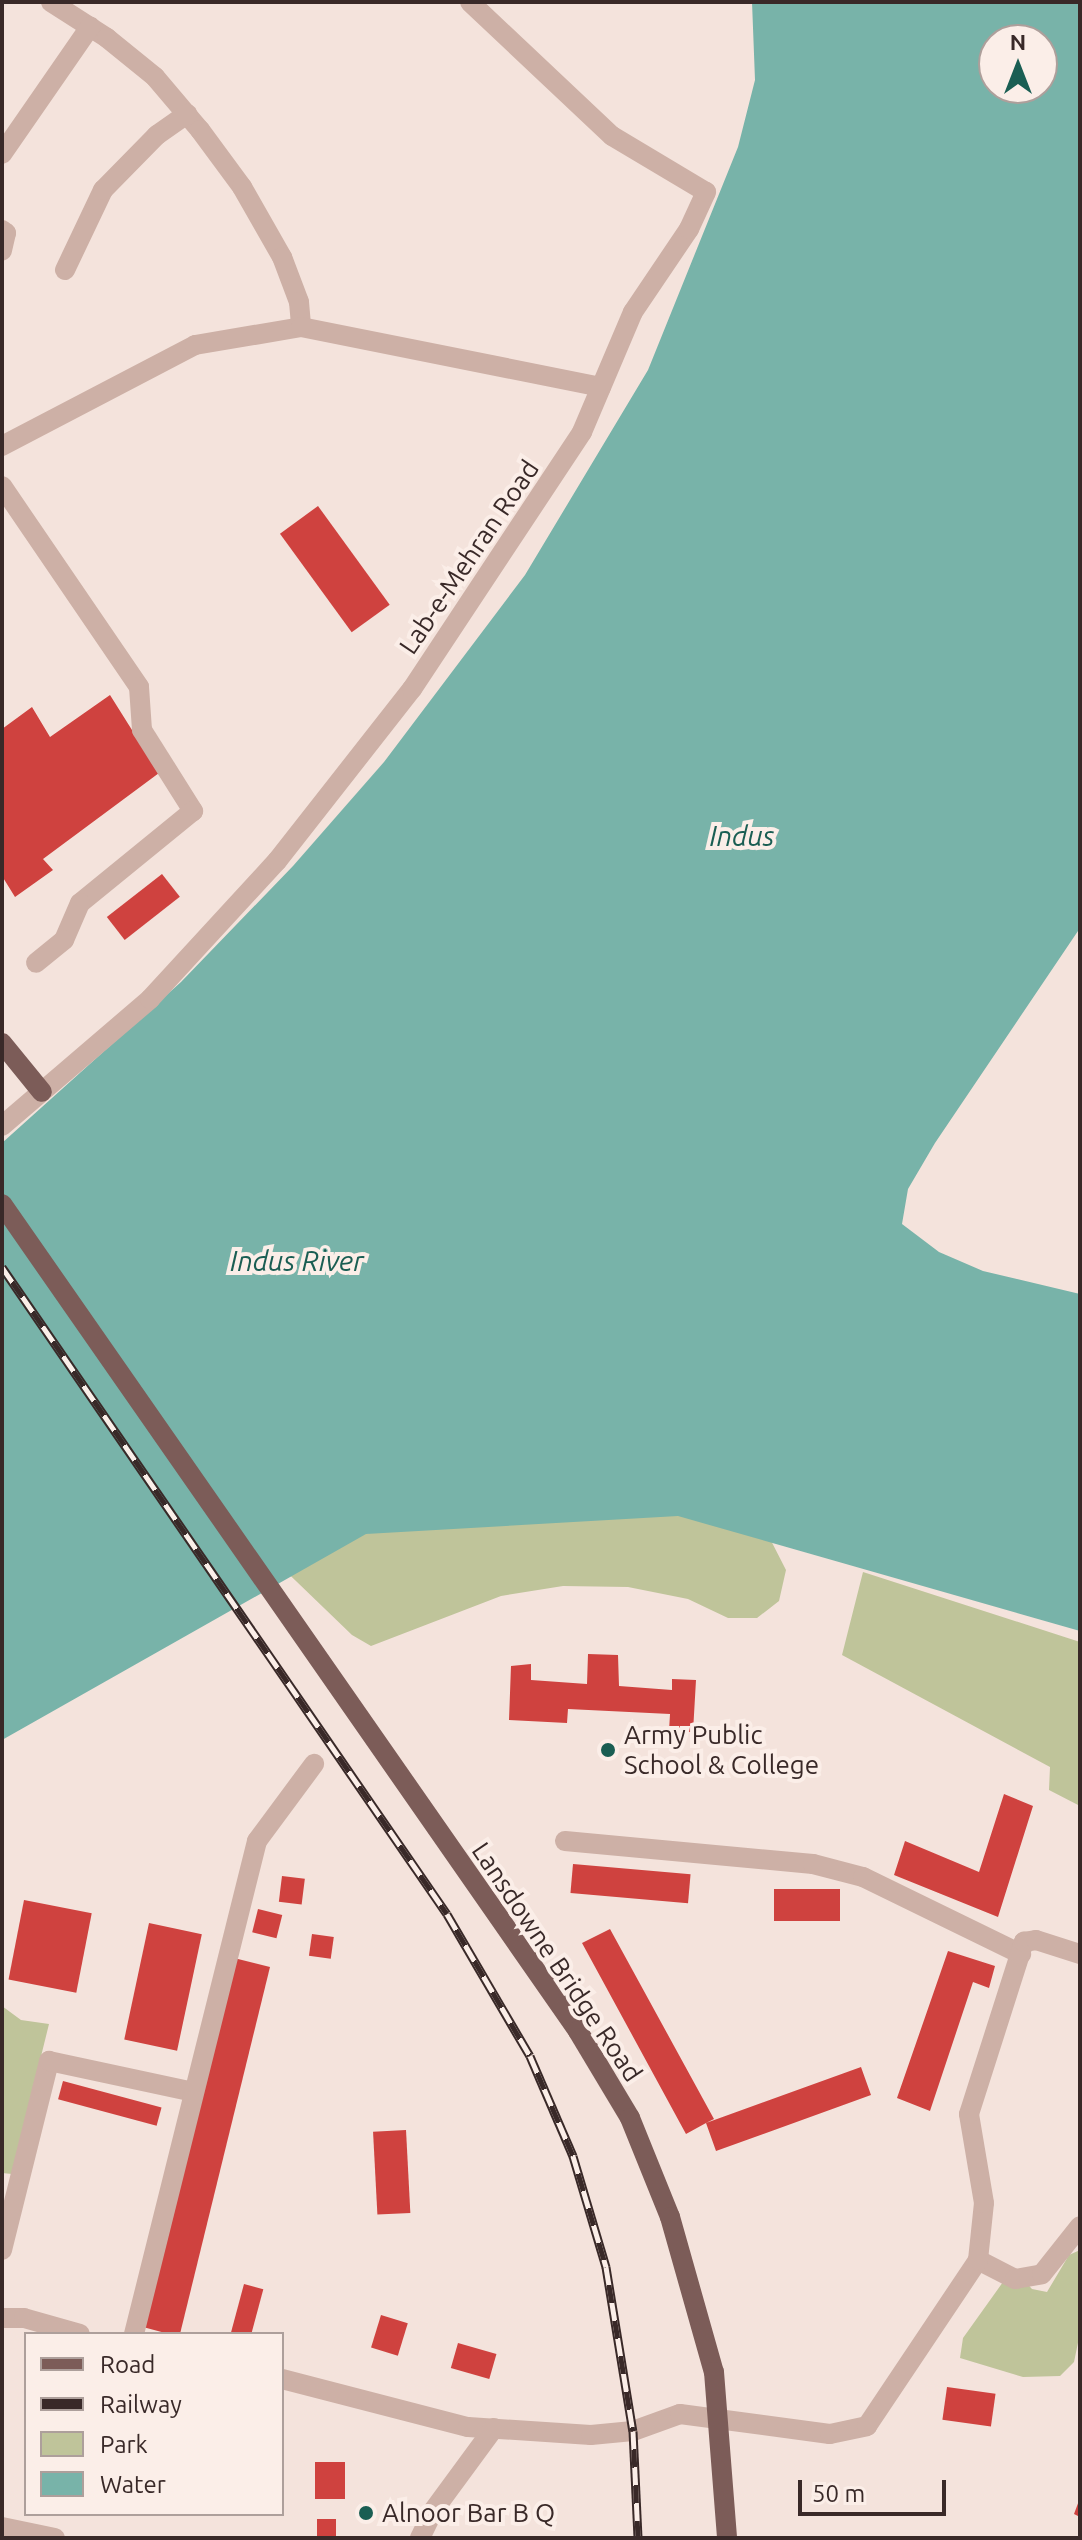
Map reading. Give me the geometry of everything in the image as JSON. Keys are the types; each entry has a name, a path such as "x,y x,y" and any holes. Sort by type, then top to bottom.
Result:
{"main road":[{"path":"2,1043 42,1092"},
{"name":"Lansdowne Bridge Road","path":"2,1204 299,1637 578,2031 630,2118 670,2217 714,2372 727,2538"}],"street":[{"path":"51,2 90,27 155,77 187,114 242,187 282,257 299,302 301,327"},
{"name":"Lab-e-Mehran Road","path":"2,1126 150,999 277,861 412,689 582,432 633,312 689,229 706,192 612,136 470,2"},
{"path":"2,154 90,27"},
{"path":"65,270 103,190 157,135 187,114"},
{"path":"2,230 2,251"},
{"path":"2,446 195,345 301,327 601,387"},
{"path":"2,486 139,687 142,730 193,811 80,903 64,940 36,963"},
{"path":"134,2332 257,1841 314,1764"},
{"path":"565,1841 813,1864 863,1877 1021,1954"},
{"path":"284,2380 468,2427 591,2435 633,2431 680,2414 830,2434 867,2426 978,2260 984,2203 969,2114 1024,1942 1036,1940 1080,1954"},
{"path":"2,2250 49,2061 194,2092"},
{"path":"978,2260 1015,2279 1042,2274 1080,2226"},
{"path":"2,2318 24,2318 73,2332"},
{"path":"420,2538 433,2511 494,2428"},
{"path":"2,2527 55,2538"}],"green space":[{"path":"552,1493 763,1525 786,1570 779,1601 757,1618 728,1618 688,1599 628,1587 563,1586 501,1596 371,1646 352,1635 269,1555"},
{"path":"863,1572 1080,1642 1080,1806 1049,1790 1050,1767 842,1655"},
{"path":"2,2006 21,2020 49,2024 12,2174 2,2173"},
{"path":"1080,2250 1080,2333 1074,2362 1060,2376 1023,2377 960,2358 963,2338 1013,2268 1032,2289 1047,2292 1069,2255"}],"water":[{"path":"752,2 1080,2 1080,928 935,1143 908,1189 902,1224 939,1252 983,1271 1080,1294 1080,1631 678,1516 366,1534 2,1740 2,1143 181,982 293,866 384,762 525,575 648,370 738,147 755,80"}],"building":[{"path":"318,506 390,605 352,632 280,534"},
{"path":"110,695 159,773 43,859 53,870 15,897 2,876 2,729 32,707 50,737"},
{"path":"162,874 180,897 125,940 107,917"},
{"path":"588,1654 618,1655 619,1686 672,1690 672,1679 696,1680 693,1732 669,1731 670,1714 568,1709 567,1723 509,1720 511,1666 531,1664 531,1680 587,1684"},
{"path":"1004,1794 1033,1806 998,1917 894,1875 905,1841 979,1872"},
{"path":"573,1864 691,1874 688,1903 570,1893"},
{"path":"282,1876 305,1879 302,1905 279,1902"},
{"path":"774,1889 840,1889 840,1921 774,1921"},
{"path":"24,1900 92,1913 76,1993 9,1980"},
{"path":"258,1909 282,1915 276,1938 252,1932"},
{"path":"149,1923 202,1934 177,2051 124,2039"},
{"path":"610,1929 714,2119 686,2134 582,1943"},
{"path":"312,1934 334,1937 331,1959 309,1956"},
{"path":"948,1951 995,1966 989,1988 973,1982 930,2111 897,2098"},
{"path":"234,1958 270,1967 180,2332 162,2332 143,2327"},
{"path":"861,2067 871,2095 716,2151 706,2123"},
{"path":"63,2081 162,2107 157,2126 58,2099"},
{"path":"406,2130 410,2213 377,2215 373,2132"},
{"path":"244,2284 263,2289 252,2332 231,2332"},
{"path":"381,2315 408,2323 398,2356 371,2348"},
{"path":"458,2343 496,2354 489,2379 451,2368"},
{"path":"947,2387 996,2394 991,2426 942,2420"},
{"path":"315,2462 345,2462 345,2499 315,2499"},
{"path":"1080,2498 1080,2517 1074,2514"},
{"path":"317,2519 336,2519 336,2538 317,2538"}],"railway":[{"path":"2,1267 447,1914 530,2056 573,2156 606,2267 633,2431 638,2538"}],"place":[{"name":"Army Public School & College","path":"608,1750"},
{"name":"Alnoor Bar B Q","path":"366,2513"}],"water label":[{"name":"Indus","path":"742,836"},
{"name":"Indus River","path":"297,1261"}]}
